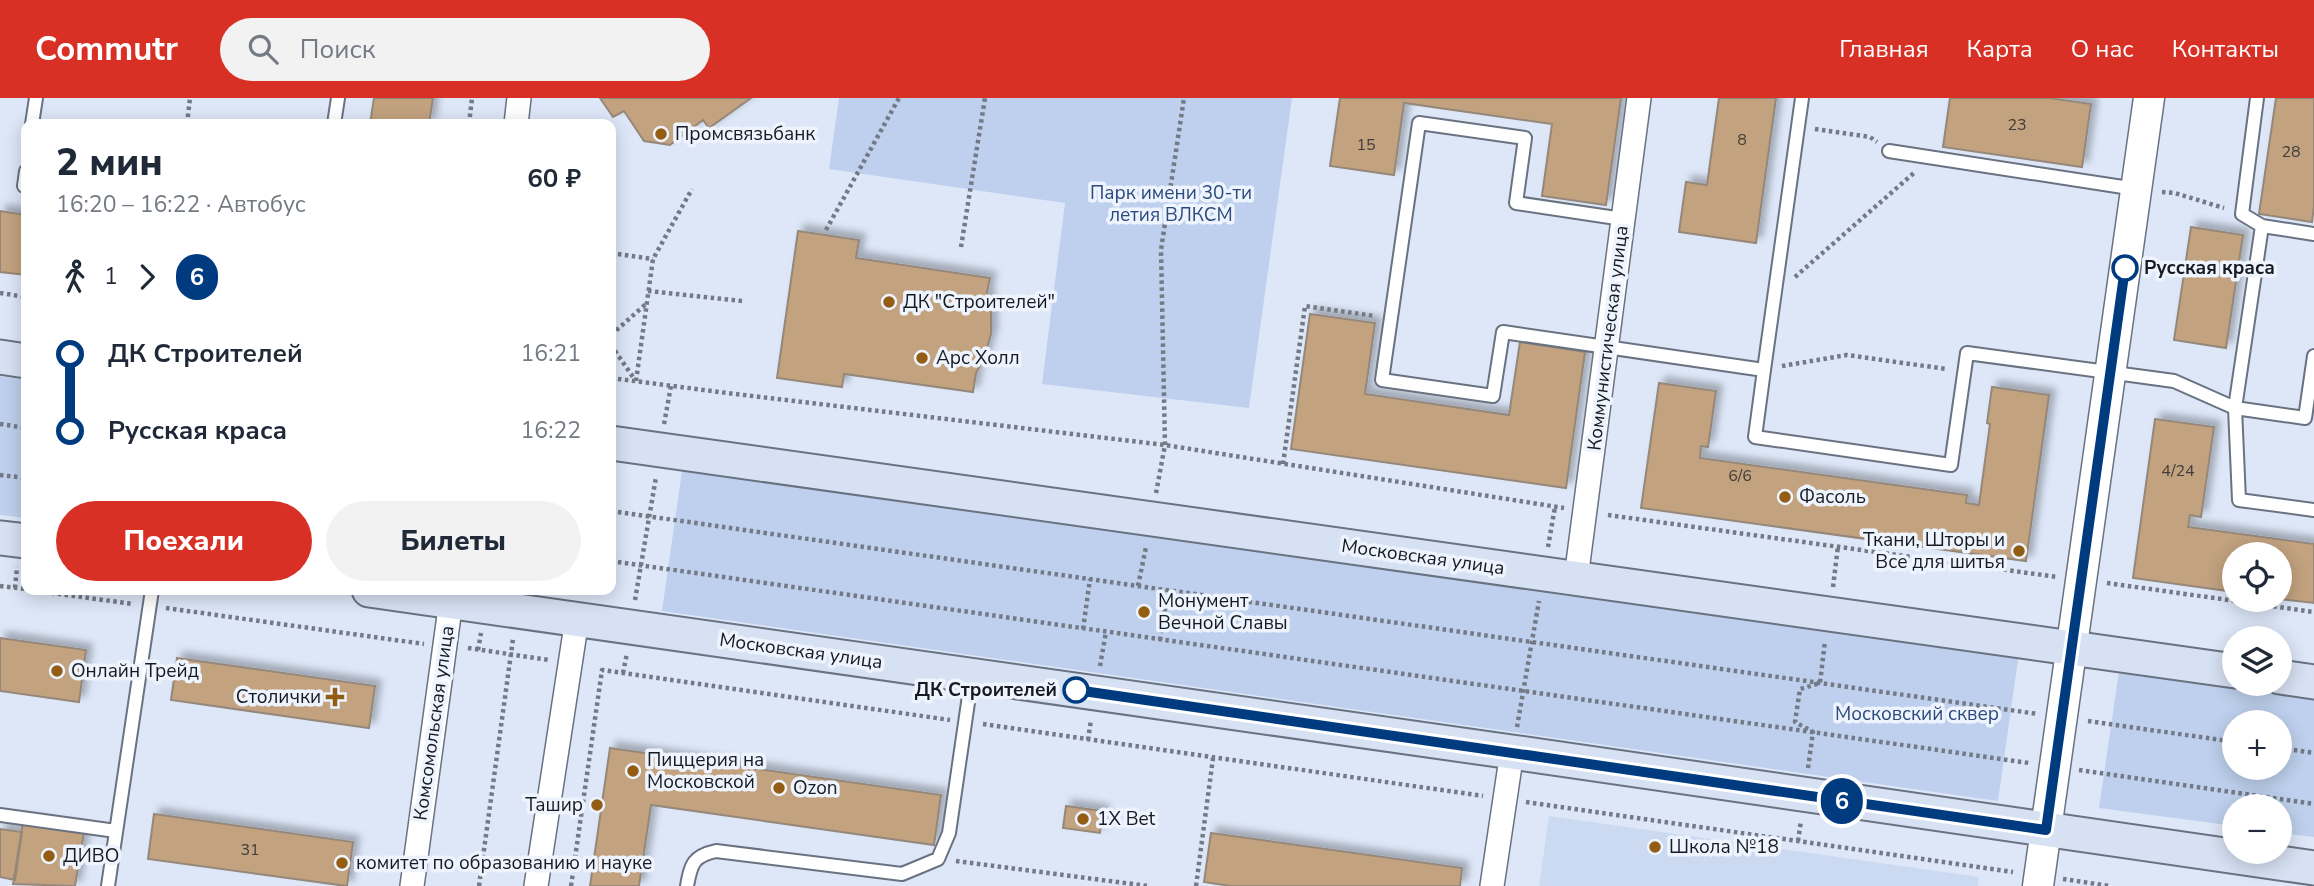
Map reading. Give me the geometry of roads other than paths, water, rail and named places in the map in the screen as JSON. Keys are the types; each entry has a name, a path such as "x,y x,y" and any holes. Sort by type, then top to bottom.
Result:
{"main road":[{"path":"0,358 21,360"},
{"name":"Московская улица","path":"616,444 2222,669"},
{"path":"0,538 21,540"},
{"name":"Московская улица","path":"406,595 2314,868"},
{"path":"2292,679 2314,682"}],"street":[{"path":"517,119 519,98"},
{"name":"Коммунистическая улица","path":"1576,578 1639,98"},
{"path":"2039,881 2150,98"},
{"name":"Комсомольская улица","path":"412,886 451,601"},
{"path":"536,886 577,619"},
{"path":"1492,886 1512,752"}],"lane":[{"path":"33,119 36,98"},
{"path":"335,119 338,98"},
{"path":"1802,98 1755,437 1951,465 1967,353 2174,381 2235,408 2305,418 2314,356"},
{"path":"2257,98 2242,214 2262,226 2314,234"},
{"path":"1623,219 1516,203 1525,138 1419,123 1382,380 1493,396 1503,332 1764,370"},
{"path":"1889,151 2137,189"},
{"path":"2262,226 2235,408 2239,500 2314,510"},
{"path":"108,886 151,595"},
{"path":"687,886 694,861 702,854 716,851 901,880 938,859 949,833 972,675"},
{"path":"0,816 116,831"}],"place":[{"name":"Промсвязьбанк","path":"661,134"},
{"name":"Русская краса","path":"2125,268"},
{"name":"ДК \"Строителей\"","path":"889,302"},
{"name":"Арс Холл","path":"922,358"},
{"name":"Фасоль","path":"1785,497"},
{"name":"Ткани, Шторы и Все для шитья","path":"2019,551"},
{"name":"Монумент Вечной Славы","path":"1144,612"},
{"name":"Онлайн Трейд","path":"57,671"},
{"name":"ДК Строителей","path":"1076,690"},
{"name":"Столички","path":"335,697"},
{"name":"Пиццерия на Московской","path":"633,771"},
{"name":"Ozon","path":"779,788"},
{"name":"Ташир","path":"597,805"},
{"name":"1X Bet","path":"1083,819"},
{"name":"Школа №18","path":"1655,847"},
{"name":"ДИВО","path":"49,856"},
{"name":"комитет по образованию и науке","path":"342,863"}],"park label":[{"name":"Парк имени 30-ти летия ВЛКСМ","path":"1171,204"},
{"name":"Московский сквер","path":"1917,714"}]}
